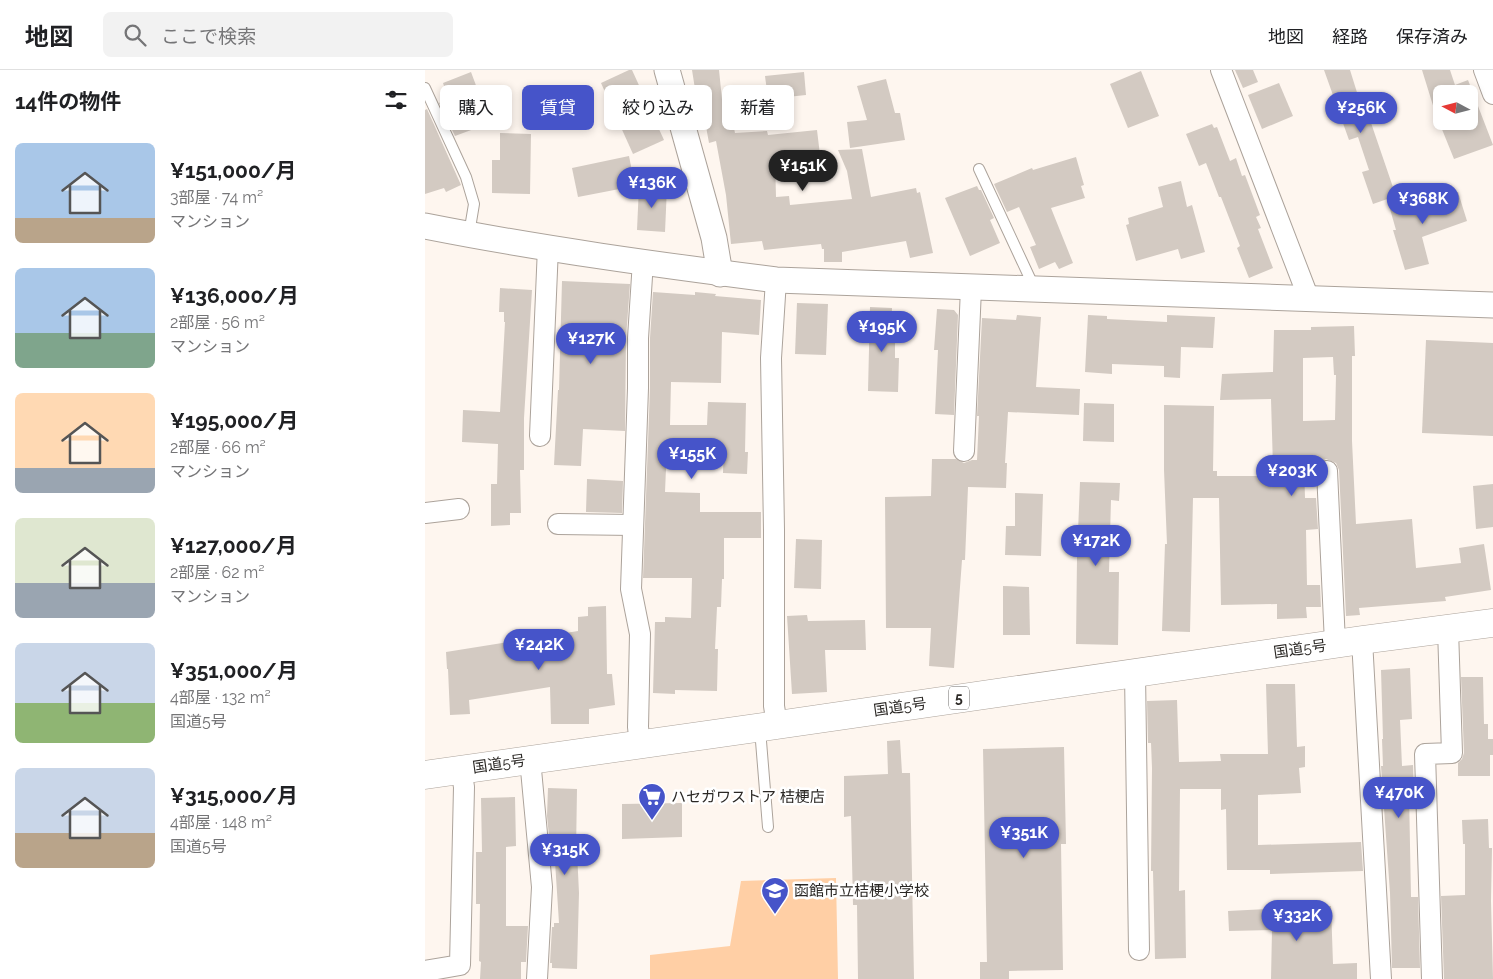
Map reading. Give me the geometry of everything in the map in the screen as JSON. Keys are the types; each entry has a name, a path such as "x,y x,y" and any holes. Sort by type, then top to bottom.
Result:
{"highway":[{"name":"国道5号","path":"425,774 769,726 1335,643 1493,623"}],"street":[{"path":"667,70 713,238 720,274"},
{"path":"1221,70 1309,299"},
{"path":"1484,70 1493,94"},
{"path":"425,226 469,235 720,274 776,280 1493,306"},
{"path":"540,436 548,247"},
{"path":"640,744 638,727 640,634 631,589 638,338 643,261"},
{"path":"769,726 774,706 774,530 771,358 776,280"},
{"path":"964,450 971,288"},
{"path":"1327,471 1335,643"},
{"path":"425,513 459,509"},
{"path":"558,524 633,525"},
{"path":"1432,979 1425,754 1452,753 1449,629"},
{"path":"1362,640 1381,979"},
{"path":"1135,673 1139,950"},
{"path":"530,759 542,887 537,979"},
{"path":"425,970 460,965 463,787 461,769"}],"lane":[{"path":"425,88 466,177 474,204 469,235"},
{"path":"979,169 1035,290"},
{"path":"768,827 769,726"}],"shaded area":[{"path":"836,878 838,979 650,979 650,955 730,946 741,881"}],"building":[{"path":"632,70 639,85 604,85 604,90 601,83"},
{"path":"692,70 719,70 722,99 722,130 734,130 735,133 767,131 768,135 817,130 820,155 775,159 776,197 789,196 790,205 852,199 847,171 838,150 862,149 871,197 916,188 917,193 920,192 933,253 910,258 906,241 842,252 842,262 824,262 824,249 822,249 821,244 764,250 762,241 731,244 726,195 716,141 709,143 707,130 712,130 712,85 694,85"},
{"path":"1235,70 1253,70 1258,82 1243,88"},
{"path":"1324,70 1350,70 1365,118 1369,117 1396,196 1373,204 1362,172 1369,170 1358,137 1349,140"},
{"path":"1422,70 1450,70 1455,85 1433,85 1433,106"},
{"path":"1141,71 1159,116 1128,128 1110,84"},
{"path":"471,72 476,85 444,85 443,83"},
{"path":"804,72 806,95 794,96 794,85 766,85 765,76"},
{"path":"886,79 895,113 900,113 905,140 850,148 847,122 867,120 857,86"},
{"path":"1468,80 1470,85 1455,85"},
{"path":"1279,83 1293,116 1262,129 1248,95"},
{"path":"1478,106 1493,145 1454,159 1442,130 1478,130"},
{"path":"427,109 461,185 446,192 444,188 425,194 425,110"},
{"path":"1212,124 1214,128 1217,127 1230,161 1236,158 1242,176 1245,175 1260,215 1256,217 1261,228 1258,229 1273,268 1249,278 1237,248 1240,246 1221,197 1219,197 1206,163 1199,166 1186,134"},
{"path":"452,130 471,130 455,136"},
{"path":"622,130 659,130 664,140 633,154"},
{"path":"500,133 531,134 530,194 492,193 492,160 500,160"},
{"path":"629,156 635,186 578,197 572,168"},
{"path":"1076,157 1084,185 1081,186 1085,198 1051,208 1073,263 1059,269 1055,262 1039,269 1030,247 1036,245 1019,207 1007,212 994,184 1032,168 1033,170"},
{"path":"1181,181 1187,207 1192,205 1205,252 1181,259 1178,249 1136,261 1126,225 1129,224 1128,218 1163,207 1158,187"},
{"path":"639,186 667,187 665,232 637,230"},
{"path":"977,186 981,190 994,218 990,220 1000,243 970,256 945,198"},
{"path":"1458,192 1467,221 1422,237 1429,264 1405,270 1393,230 1396,230 1388,202 1410,195 1413,204 1417,203 1418,206"},
{"path":"562,281 630,284 626,338 625,431 583,429 581,466 554,465 559,390"},
{"path":"500,288 532,290 524,418 524,470 520,470 521,513 510,513 510,525 491,526 491,484 497,484 498,444 462,442 463,410 500,412 505,322 504,312 499,312"},
{"path":"653,292 695,295 695,292 716,294 715,296 761,300 759,335 722,332 721,383 671,382 670,425 707,425 708,402 746,403 745,452 748,452 747,474 723,473 724,446 667,445 665,492 700,493 700,512 761,512 761,538 724,538 724,579 722,579 721,607 717,607 715,649 718,649 717,691 675,690 675,694 653,693 655,622 665,622 665,617 691,618 692,578 643,578"},
{"path":"797,303 828,304 826,355 795,354"},
{"path":"870,307 892,308 891,340 895,340 895,358 899,358 898,392 868,391"},
{"path":"937,309 954,310 958,315 954,415 935,414 938,350 934,350"},
{"path":"1017,315 1041,317 1036,387 1080,389 1079,415 1008,412 1005,463 1007,463 1006,488 968,487 965,560 962,560 954,668 929,666 931,628 886,628 885,497 931,496 932,459 956,459 964,463 977,460 979,416 977,416 982,318 1016,320"},
{"path":"1088,315 1107,316 1107,319 1167,322 1167,315 1215,317 1213,348 1181,347 1180,378 1164,377 1164,366 1112,364 1112,374 1085,372"},
{"path":"1354,326 1355,356 1352,356 1352,441 1356,524 1412,519 1416,568 1461,563 1459,548 1484,544 1491,590 1445,597 1446,601 1359,608 1360,615 1346,616 1339,470 1336,463 1326,459 1318,463 1304,464 1305,498 1316,498 1318,529 1306,530 1307,585 1320,585 1321,607 1306,607 1307,618 1277,619 1277,604 1221,605 1219,498 1193,498 1190,632 1162,631 1165,544 1167,544 1164,405 1214,406 1213,471 1217,471 1217,476 1262,476 1262,468 1273,468 1271,399 1220,400 1222,374 1273,372 1274,330 1311,330 1311,327","holes":["1333,357 1334,375 1336,375 1335,420 1303,421 1303,358"]},
{"path":"1426,340 1493,343 1493,436 1422,433"},
{"path":"1084,403 1114,404 1114,442 1083,441"},
{"path":"587,479 623,481 622,513 586,512"},
{"path":"1080,482 1120,483 1119,501 1111,500 1109,572 1119,572 1118,645 1076,644"},
{"path":"1493,484 1493,527 1476,529 1473,486"},
{"path":"1015,493 1043,494 1041,556 1005,555 1006,526 1015,526"},
{"path":"796,539 822,540 821,589 794,588"},
{"path":"1003,586 1029,587 1030,635 1003,635"},
{"path":"606,606 607,674 612,674 615,705 589,709 589,724 551,724 550,687 469,700 470,714 450,715 446,652 578,631 578,617 588,616 588,607"},
{"path":"807,615 808,621 865,620 866,650 825,650 827,692 792,694 787,616"},
{"path":"1410,668 1412,719 1400,720 1402,766 1413,765 1414,793 1409,793 1411,897 1418,897 1420,968 1392,968 1390,893 1381,766 1383,766 1383,739 1381,670"},
{"path":"1461,677 1483,677 1484,724 1488,724 1488,739 1493,739 1493,755 1490,755 1490,776 1458,776 1458,763 1464,753"},
{"path":"1266,684 1295,684 1297,747 1305,746 1305,767 1299,768 1301,793 1258,795 1258,845 1361,842 1363,871 1270,874 1270,870 1227,870 1226,809 1221,810 1221,789 1180,789 1179,891 1185,890 1186,958 1155,959 1153,871 1151,871 1152,768 1151,743 1148,743 1147,701 1177,700 1179,762 1221,761 1220,754 1268,754"},
{"path":"900,740 902,773 910,773 914,979 858,979 857,905 853,905 851,816 844,817 844,776 888,774 887,741"},
{"path":"1064,747 1066,844 1061,844 1063,970 1009,971 1009,979 980,979 980,962 987,962 983,749"},
{"path":"548,788 577,789 576,852 579,893 577,969 552,968 552,963 550,963 552,927 554,927 554,923 559,923 554,846 550,846 547,816"},
{"path":"515,797 516,846 506,847 506,926 528,926 526,962 521,962 521,979 480,979 480,904 476,904 476,852 482,852 481,798"},
{"name":"ハセガワストア 桔梗店","path":"682,803 682,837 622,839 622,804"},
{"path":"1488,819 1489,848 1492,848 1493,979 1444,979 1441,896 1465,895 1465,844 1463,844 1462,820"},
{"path":"1331,906 1333,964 1357,963 1357,979 1271,979 1272,930 1229,931 1228,911"}],"place":[{"name":"ハセガワストア 桔梗店","path":"652,821"},
{"name":"函館市立桔梗小学校","path":"775,915"}]}
